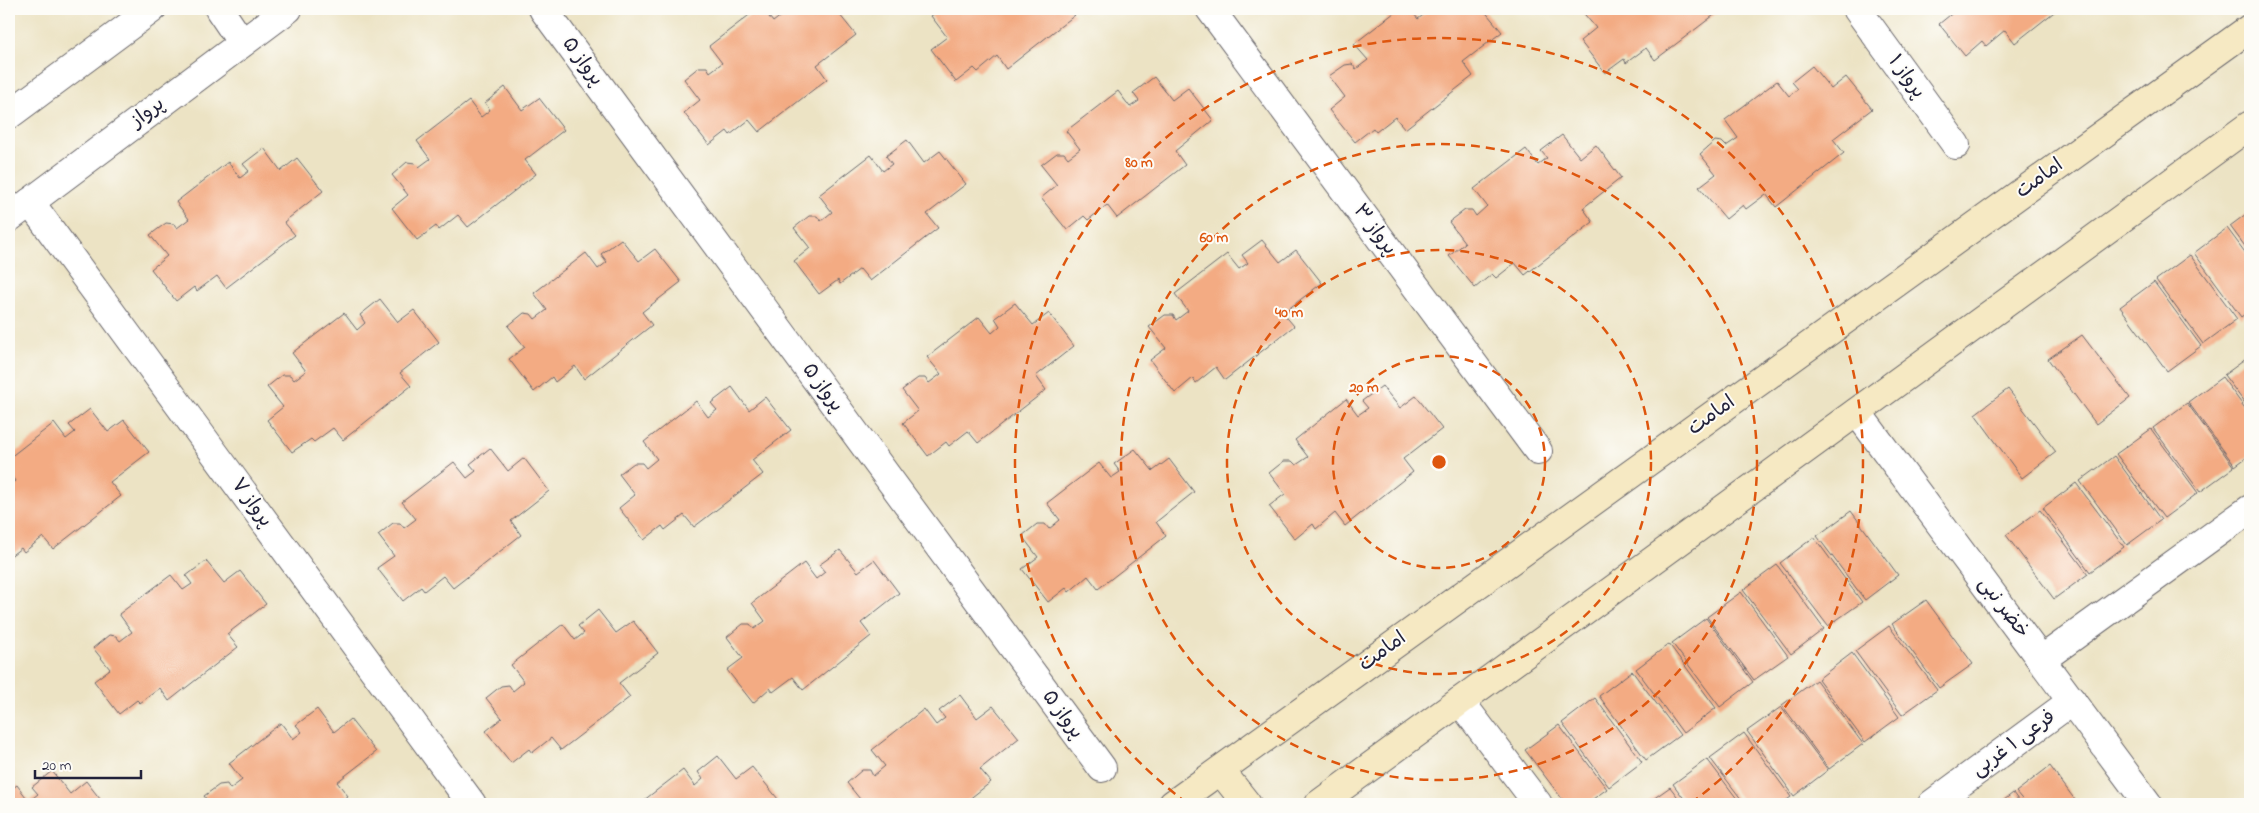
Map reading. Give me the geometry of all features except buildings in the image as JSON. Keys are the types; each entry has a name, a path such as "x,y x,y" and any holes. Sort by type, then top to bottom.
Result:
{"main road":[{"name":"امامت","path":"1173,804 2250,28"},
{"path":"1319,804 2250,125"},
{"path":"1220,770 1247,804"}],"street":[{"path":"9,115 152,9"},
{"path":"219,9 242,43"},
{"name":"پرواز","path":"19,210 288,9"},
{"name":"پرواز ۵","path":"543,9 1102,768"},
{"name":"پرواز ۳","path":"1210,9 1538,451"},
{"name":"پرواز ۱","path":"1857,9 1956,145"},
{"name":"پرواز ۷","path":"19,210 472,804"},
{"name":"خضر نبی","path":"1857,412 2148,804"},
{"path":"2041,660 2250,510"},
{"path":"1460,701 1538,804"},
{"name":"فرعی ۱ غربی","path":"1932,804 2072,701"}]}
